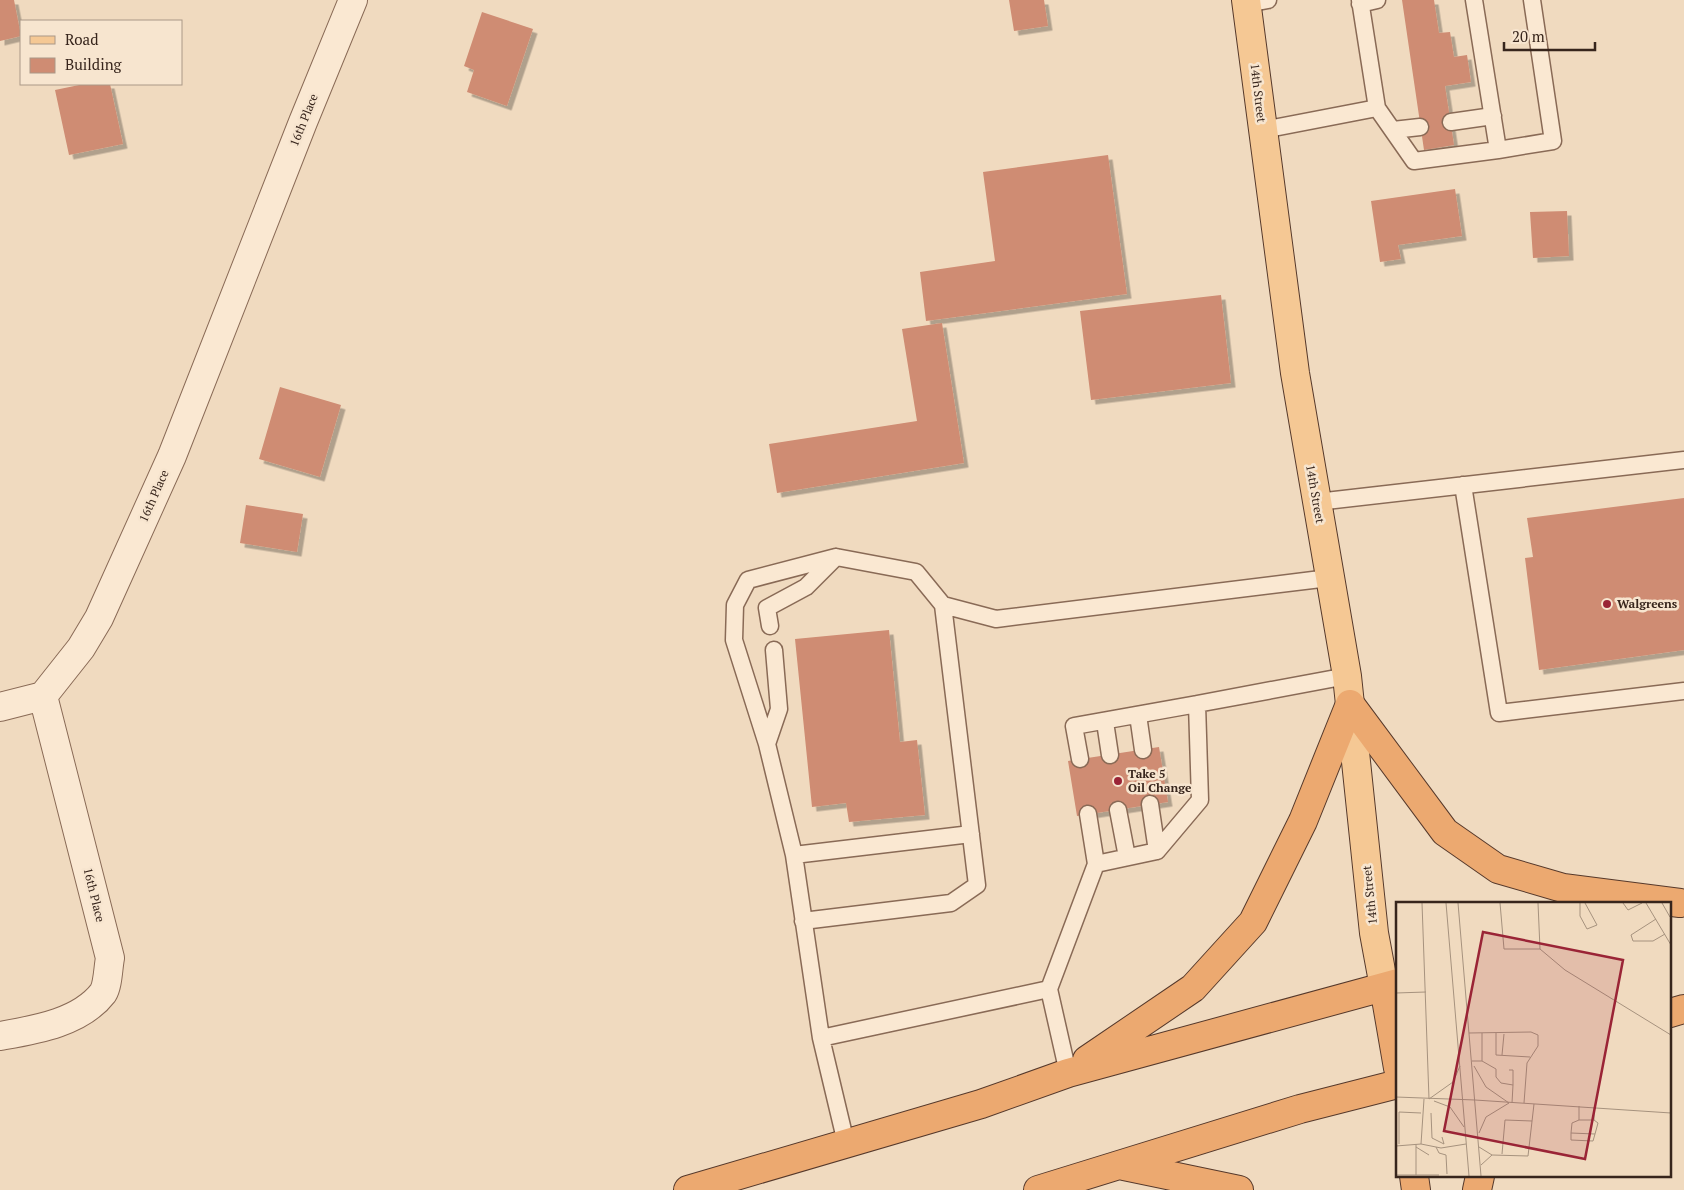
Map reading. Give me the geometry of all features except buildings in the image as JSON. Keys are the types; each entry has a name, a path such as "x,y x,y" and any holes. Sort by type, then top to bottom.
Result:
{"highway":[{"path":"1350,704 1445,832 1498,869 1563,888 1670,902"},
{"path":"1068,1073 1193,988 1253,922 1303,821 1350,704"},
{"path":"688,1190 981,1104 1068,1073 1391,985 1396,1044"},
{"path":"1038,1190 1300,1109 1396,1085"},
{"path":"1122,1165 1239,1190"}],"main road":[{"name":"14th Street","path":"1254,1 1262,130 1295,373 1347,676 1374,933 1391,985"}],"street":[{"name":"16th Place","path":"0,1036 45,1028 78,1014 104,992 110,958 43,696 81,648 99,618 172,456 353,0"},
{"path":"0,707 43,696"}],"lane":[{"path":"1377,0 1360,2 1377,108 1414,161 1553,141 1532,0"},
{"path":"1474,0 1498,150"},
{"path":"1262,130 1377,108"},
{"path":"1451,122 1493,116"},
{"path":"1393,130 1420,127"},
{"path":"1317,502 1684,460"},
{"path":"1463,485 1499,713 1684,691"},
{"path":"770,626 767,608 806,587 836,557"},
{"path":"803,921 952,903 977,885 943,605 916,572 836,557 748,580 735,606 734,640 767,744 794,855 803,921 821,1038 846,1144"},
{"path":"943,605 996,619 1330,578"},
{"path":"767,744 779,710 774,650"},
{"path":"1080,759 1074,726 1105,722 1347,676"},
{"path":"1096,864 1157,851 1200,800 1197,704"},
{"path":"1138,715 1142,750"},
{"path":"1105,722 1110,755"},
{"path":"1150,804 1157,851"},
{"path":"1118,810 1127,857"},
{"path":"1068,1073 1049,989 1096,864 1088,814"},
{"path":"794,855 971,834"},
{"path":"821,1038 1049,989"}],"place":[{"name":"Walgreens","path":"1607,604"},
{"name":"Take 5 Oil Change","path":"1118,781"}]}
